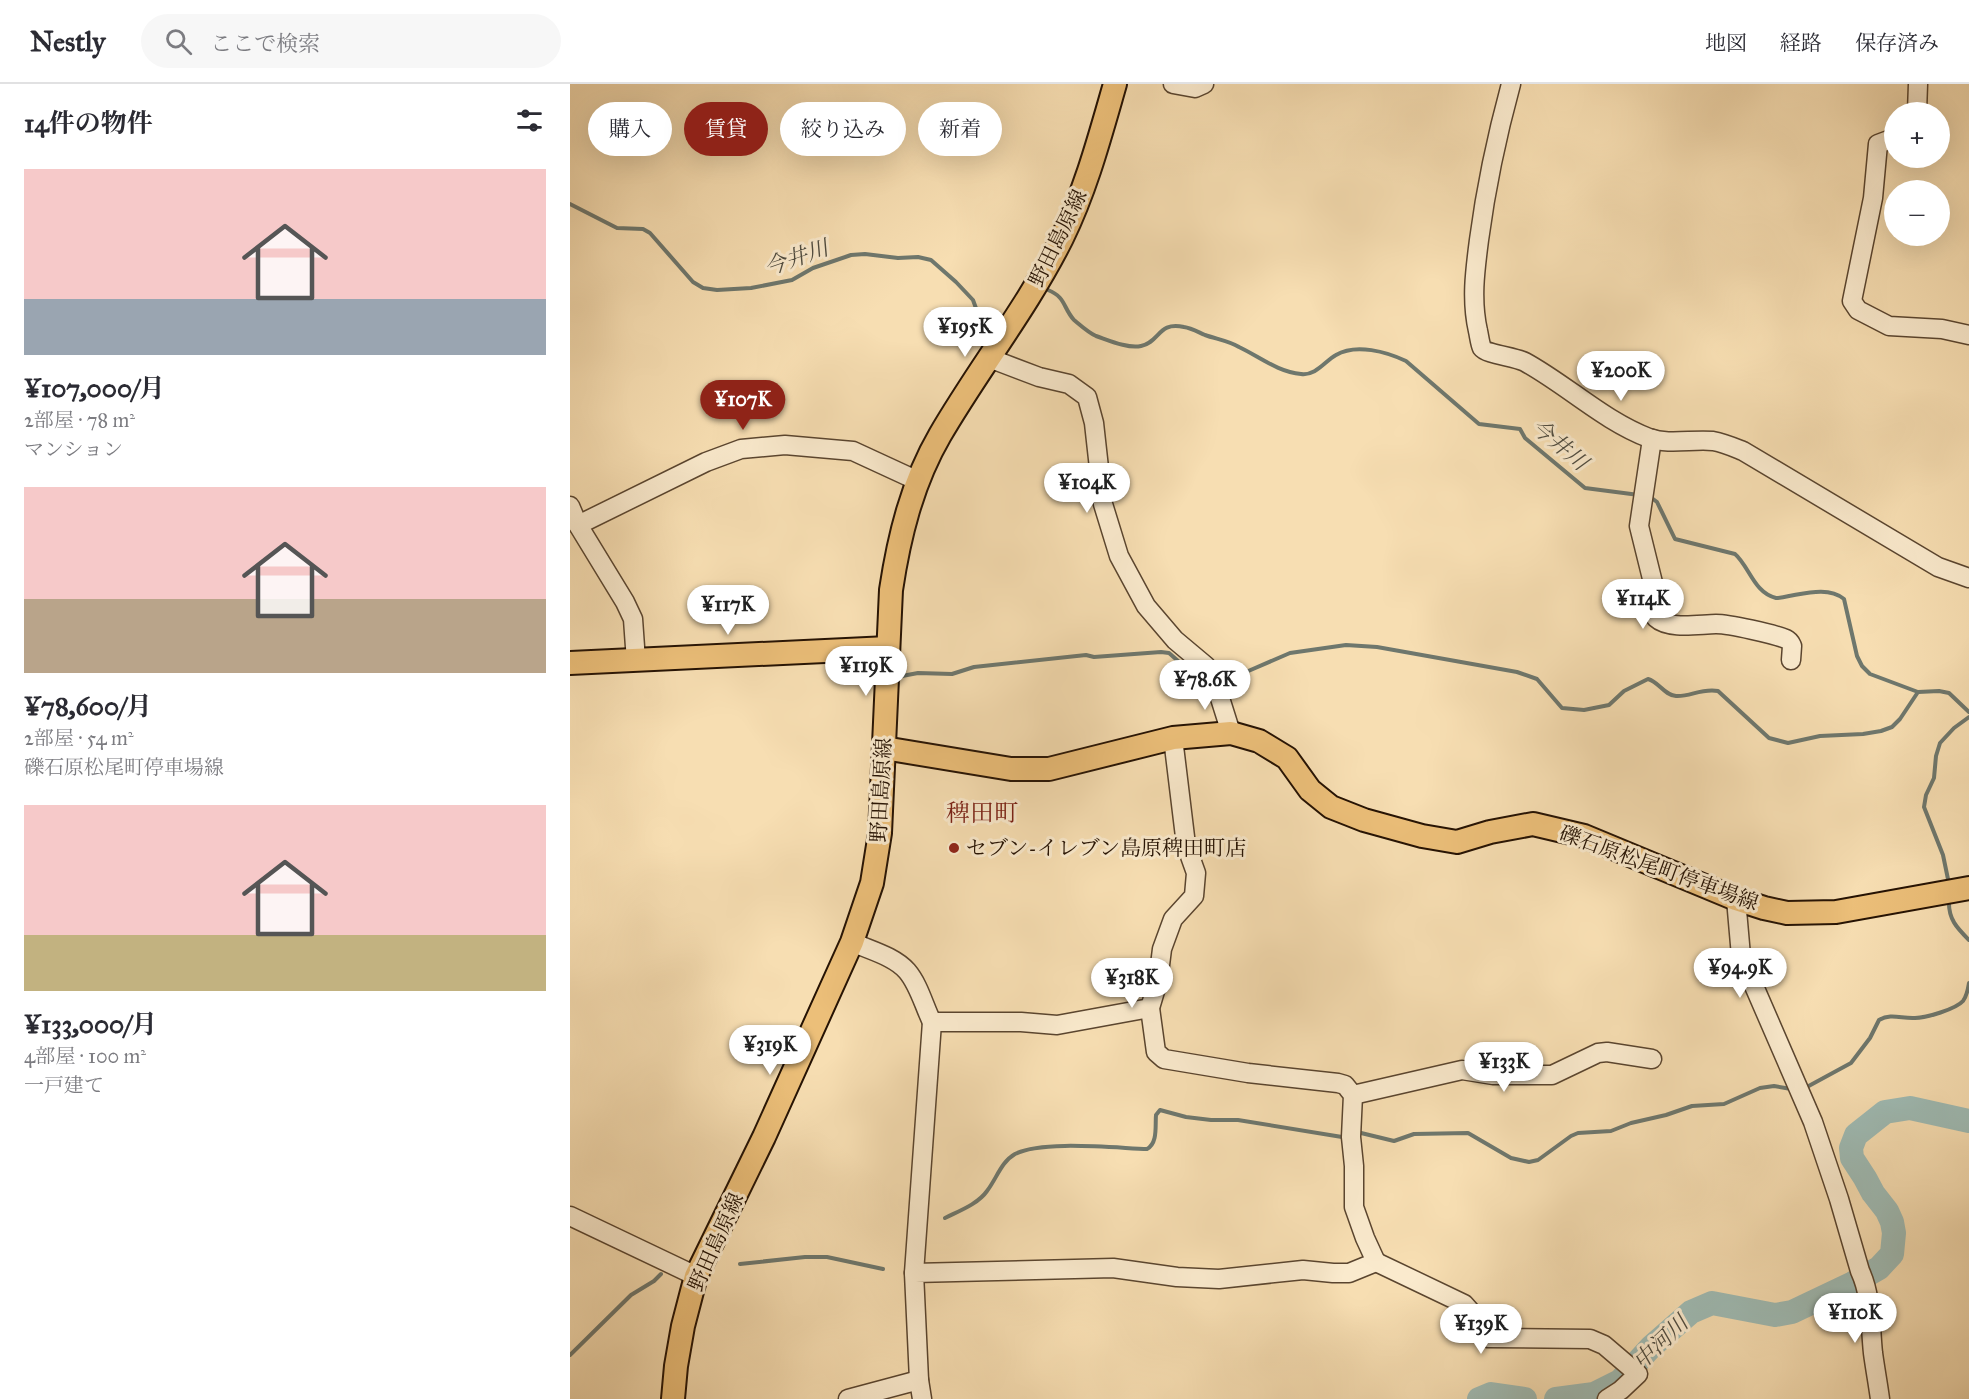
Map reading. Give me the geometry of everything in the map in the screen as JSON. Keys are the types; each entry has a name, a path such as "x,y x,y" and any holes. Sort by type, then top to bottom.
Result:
{"main road":[{"name":"野田島原線","path":"673,1399 683,1326 696,1276 764,1137 852,942 873,883 880,833 891,590 897,554 918,481 939,437 1023,309 1062,238 1090,170 1115,84"},
{"path":"570,663 888,648"},
{"name":"礫石原松尾町停車場線","path":"884,748 1011,769 1049,769 1173,738 1230,733 1259,741 1287,758 1310,790 1331,807 1364,820 1422,836 1457,842 1490,832 1533,824 1584,836 1736,898 1776,910 1812,914 1836,912 1956,890"}],"street":[{"path":"1173,84 1195,88 1204,84"},
{"path":"1511,84 1488,180 1473,285 1474,314 1482,348 1488,352 1516,357 1587,404 1652,439 1713,441 1743,451 1938,567 1969,578"},
{"path":"1917,102 1918,84"},
{"path":"1884,142 1878,144 1873,198 1852,301 1858,310 1889,326 1942,329 1969,335"},
{"path":"989,358 1039,377 1069,384 1086,396 1094,423 1103,504 1119,556 1146,606 1175,640 1210,672 1230,733"},
{"path":"1652,439 1639,526 1657,599 1655,614 1659,621 1688,625 1718,624 1786,639 1792,646 1791,660"},
{"path":"578,525 706,462 741,449 785,445 853,451 918,481"},
{"path":"570,506 578,525 633,619 636,661"},
{"path":"1173,738 1186,845 1196,873 1194,896 1173,919 1162,950 1158,981 1150,1008 1156,1052 1164,1059 1248,1073 1345,1085 1353,1095 1351,1133 1354,1207 1376,1262 1464,1305 1472,1313 1482,1336 1488,1338 1590,1339 1604,1345 1638,1374 1607,1399"},
{"path":"1736,898 1741,956 1813,1122 1870,1300 1880,1399"},
{"path":"852,942 906,969 914,981 932,1022 914,1274 922,1399"},
{"path":"932,1022 1022,1022 1057,1025 1150,1008"},
{"path":"1353,1095 1462,1070 1493,1076 1552,1075 1598,1053 1607,1052 1652,1059"},
{"path":"570,1216 696,1276"},
{"path":"914,1274 1113,1268 1177,1277 1219,1279 1303,1270 1333,1274 1349,1273 1376,1262"},
{"path":"848,1399 919,1380"}],"waterway":[{"name":"今井川","path":"570,204 617,228 643,229 650,233 693,282 703,288 717,290 751,288 792,280 813,268 851,255 918,257 931,260 956,282 973,300 981,322 985,326 994,323"},
{"name":"今井川","path":"1048,290 1061,299 1070,316 1088,331 1124,345 1141,346 1147,344 1164,329 1175,326 1184,327 1231,343 1269,364 1301,374 1311,373 1344,351 1362,349 1390,355 1406,361 1479,424 1520,429 1525,438 1585,488 1639,495"},
{"name":"今井川","path":"1649,496 1657,502 1675,539 1735,554 1757,585 1768,595 1778,598 1810,592 1825,592 1844,599 1857,656 1862,666 1870,674 1918,692 1949,693 1969,712"},
{"path":"1217,674 1246,672 1290,653 1346,645 1377,647 1517,672 1537,679 1562,708 1584,710 1609,705 1624,691 1648,679 1676,696 1718,691 1769,738 1788,743 1820,736 1863,734 1892,727 1918,692"},
{"path":"902,676 918,673 952,674 974,667 1086,655 1094,657 1161,652 1169,653 1186,668 1201,671"},
{"path":"1949,884 1943,855 1924,807 1926,795 1934,778 1940,743 1954,728 1969,717"},
{"path":"1949,900 1952,918 1969,940"},
{"path":"1805,1088 1851,1063 1870,1038 1879,1020 1892,1017 1920,1018 1948,1010 1963,1001 1969,983"},
{"path":"1357,1132 1394,1141 1414,1134 1468,1133 1511,1158 1529,1162 1538,1160 1578,1133 1611,1131 1692,1106 1724,1104 1760,1088 1774,1086 1791,1089"},
{"name":"中河川","path":"1556,1399 1594,1394 1620,1381 1651,1347 1691,1312 1712,1303 1775,1315 1792,1312 1879,1268 1892,1254 1894,1233 1887,1211 1852,1158 1851,1148 1856,1135 1885,1112 1910,1108 1969,1121"},
{"path":"945,1218 979,1200 1006,1161 1015,1154 1042,1147 1060,1146 1147,1149 1153,1143 1156,1115 1160,1110 1186,1117 1238,1120 1342,1137 1344,1135"},
{"path":"740,1264 827,1257 883,1269"},
{"path":"570,1355 631,1295 661,1274"},
{"name":"中河川","path":"1479,1399 1491,1394 1525,1399"}],"place":[{"name":"セブン-イレブン島原稗田町店","path":"954,848"}],"district":[{"name":"稗田町","path":"982,813"}]}
